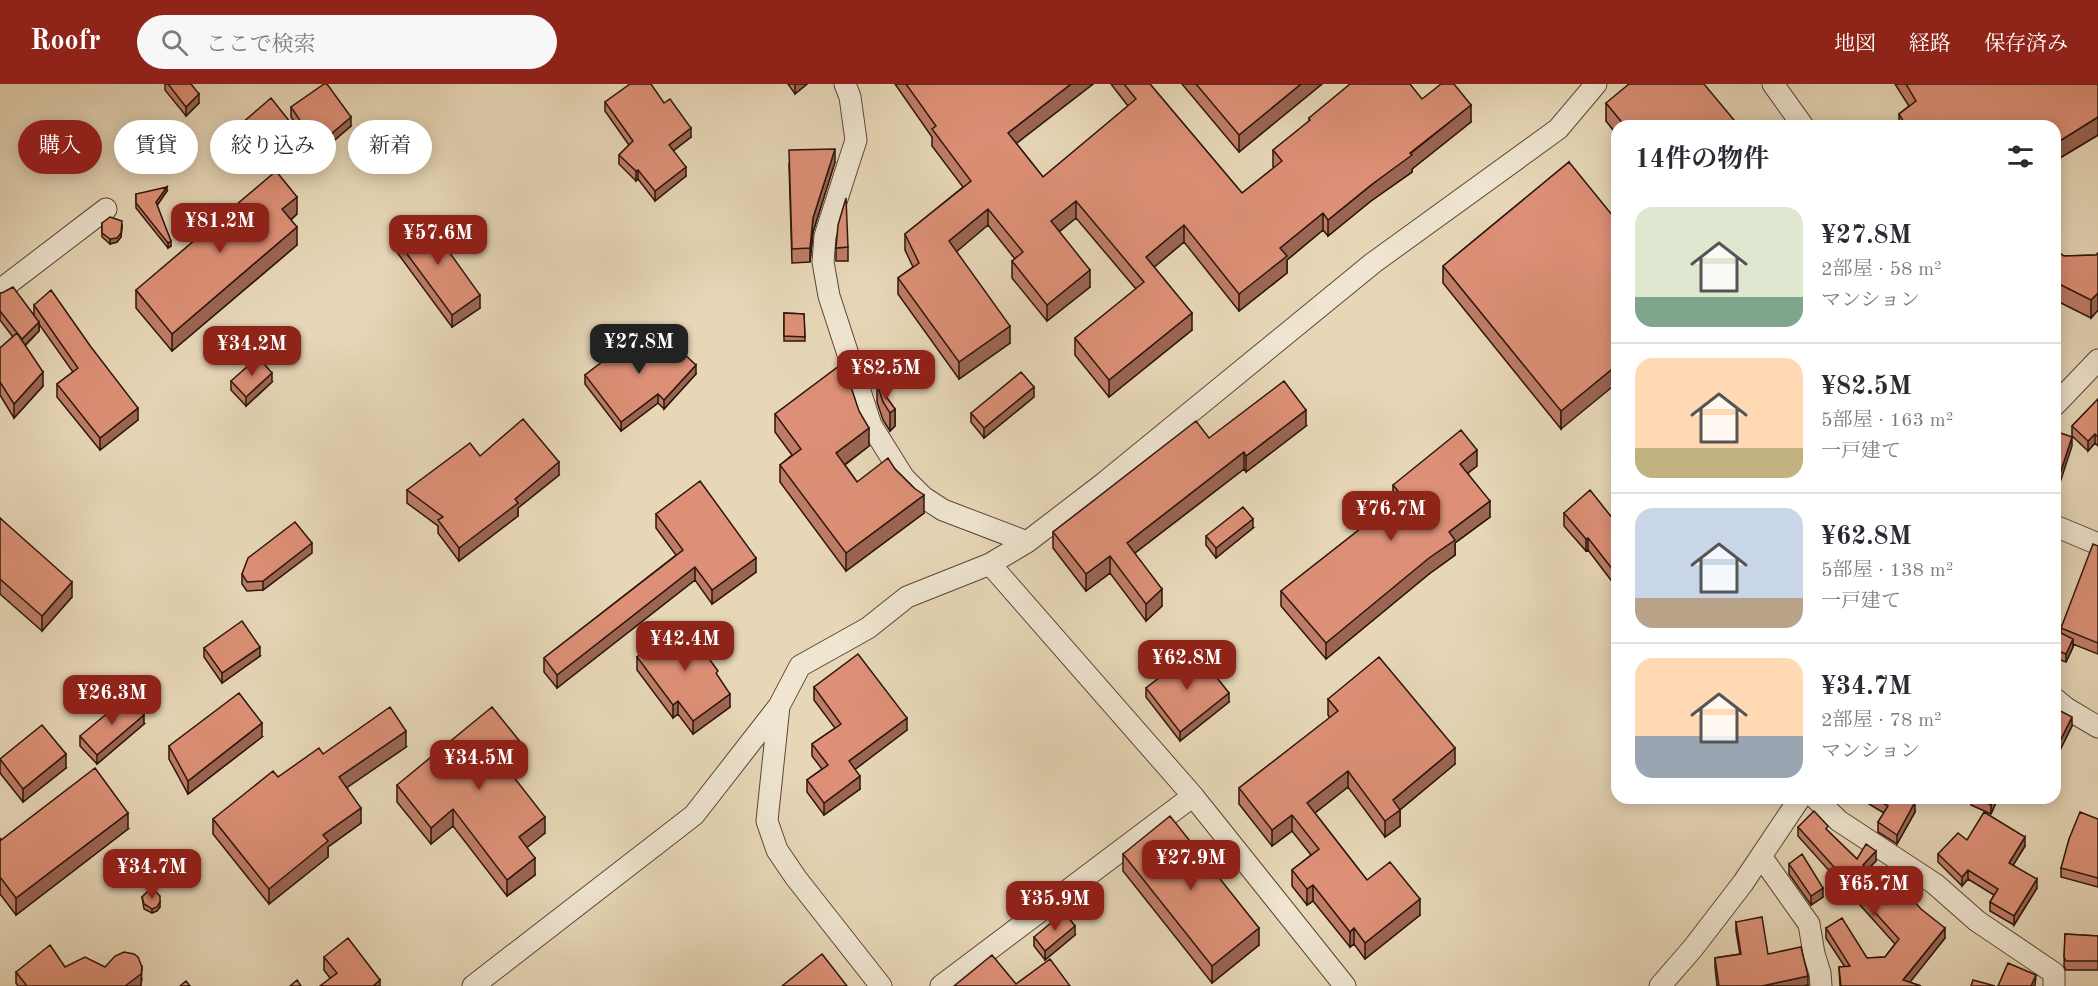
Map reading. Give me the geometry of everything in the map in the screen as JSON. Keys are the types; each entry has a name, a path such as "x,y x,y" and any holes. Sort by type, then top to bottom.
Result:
{"street":[{"path":"845,84 850,97 855,140 825,236 824,262 829,296 871,425 904,477 922,497 943,510 1027,542"},
{"path":"473,986 694,815 779,706 800,666 868,628 907,597 990,564 1027,542 1104,483 1373,262 1558,129 1596,84"},
{"path":"1773,84 1799,120"},
{"path":"0,290 106,209"},
{"path":"2061,399 2098,360"},
{"path":"2061,529 2098,544"},
{"path":"990,564 1193,796 1345,986"},
{"path":"2061,704 2098,728"},
{"path":"779,706 767,821 777,850 796,878 881,986"},
{"path":"941,986 1193,796"},
{"path":"1660,986 1694,948 1743,883 1796,804"},
{"path":"1821,804 1839,821 1935,884 1977,921 2054,973 2055,986"},
{"path":"1765,862 1809,924 1821,986"}],"building":[{"path":"168,84 191,84 199,94 186,107"},
{"path":"327,84 351,117 336,130 336,120 300,120 291,107"},
{"path":"630,84 651,84 664,103 670,99 691,128 669,145 686,167 655,191 638,170 636,171 619,155 633,141 605,102"},
{"path":"906,84 1071,84 1008,133 1043,177 1136,99 1124,84 1150,84 1242,193 1282,161 1273,150 1350,84 1410,84 1422,99 1441,84 1454,84 1471,105 1410,153 1412,155 1328,220 1323,213 1280,248 1287,256 1239,294 1184,225 1146,257 1192,313 1109,380 1075,338 1144,282 1076,201 1051,221 1090,270 1047,305 1012,261 1023,252 988,209 949,241 1010,326 959,362 898,278 919,263 905,234 971,181 932,129 936,126"},
{"path":"1196,84 1301,84 1239,135"},
{"path":"1629,84 1704,84 1734,120 1620,120 1606,103"},
{"path":"1906,84 2098,84 2098,117 2061,140 2061,120 1902,120 1899,114 1916,101"},
{"path":"271,98 288,120 245,120"},
{"path":"835,149 813,218 810,248 792,249 789,150"},
{"path":"1569,162 1611,214 1611,370 1561,411 1443,266"},
{"path":"272,174 278,174 297,197 282,209 297,227 172,334 136,290"},
{"path":"167,187 156,202 171,241 168,243 136,203 136,194"},
{"path":"846,198 848,247 836,248 838,225"},
{"path":"110,217 122,221 121,233 117,238 110,239 102,233 102,223"},
{"path":"424,217 480,295 452,315 396,239"},
{"path":"2098,253 2098,293 2091,300 2061,285 2061,254 2064,256 2096,255"},
{"path":"13,287 39,322 22,339 0,311 0,293"},
{"path":"51,290 138,408 100,438 57,384 78,368 34,305"},
{"path":"784,313 804,314 805,337 784,336"},
{"path":"642,332 661,350 670,341 696,365 664,400 658,394 621,422 585,375 611,355 615,360"},
{"path":"17,333 43,372 14,404 0,382 0,348"},
{"path":"258,357 272,373 246,397 231,381"},
{"path":"843,363 859,411 869,428 836,453 857,482 888,458 895,469 924,495 846,553 780,465 801,449 775,414"},
{"path":"1021,372 1034,387 984,428 971,413"},
{"path":"1284,381 1306,410 1246,456 1244,452 1127,543 1162,589 1146,604 1110,556 1086,574 1053,532 1196,421 1209,438"},
{"path":"877,384 895,409 890,413 883,402"},
{"path":"2098,399 2098,437 2095,434 2088,441 2072,426"},
{"path":"523,419 559,462 515,499 518,503 459,548 438,520 443,517 407,490 470,443 480,456"},
{"path":"1461,430 1477,450 1460,464 1490,501 1449,532 1455,540 1429,558 1326,643 1281,591 1402,496 1393,485"},
{"path":"2061,433 2072,437 2061,471"},
{"path":"700,481 756,558 712,590 695,567 557,675 544,658 683,550 656,514"},
{"path":"1590,490 1611,516 1611,567 1588,538 1586,539 1564,513"},
{"path":"1243,507 1253,519 1216,548 1206,536"},
{"path":"0,518 72,582 42,616 0,579"},
{"path":"295,522 312,543 263,581 247,582 242,574 248,558"},
{"path":"2093,544 2098,546 2098,643 2061,628"},
{"path":"242,621 260,647 222,673 204,648"},
{"path":"683,623 718,671 716,673 730,694 693,721 678,701 673,705 637,657"},
{"path":"2061,633 2073,639 2066,654 2061,652"},
{"path":"1195,650 1229,693 1180,732 1146,688"},
{"path":"858,654 907,718 849,761 860,776 824,803 807,780 828,765 812,744 841,724 814,687"},
{"path":"1379,657 1455,748 1393,800 1400,810 1385,821 1348,771 1307,803 1367,880 1390,862 1420,899 1365,943 1354,928 1350,932 1313,885 1307,889 1292,870 1319,849 1292,815 1272,830 1239,788 1338,711 1328,699"},
{"path":"239,693 262,723 188,781 169,746"},
{"path":"128,696 144,715 97,755 80,736"},
{"path":"390,707 406,731 339,777 361,808 323,835 328,841 269,889 213,819 273,771 278,777 319,748 323,754"},
{"path":"492,707 526,749 505,766 545,817 519,837 535,858 507,880 453,809 431,828 397,785"},
{"path":"2061,711 2072,717 2061,739"},
{"path":"42,725 66,754 23,789 0,759"},
{"path":"95,768 128,813 16,898 0,877 0,838 1,840"},
{"path":"1884,804 1914,804 1897,835 1878,822 1888,806"},
{"path":"1814,811 1828,826 1826,829 1857,859 1866,844 1876,851 1863,865 1893,895 1901,887 1921,909 1945,928 1903,980 1921,986 1841,986 1839,967 1850,966 1826,928 1842,918 1867,958 1885,957 1899,939 1798,827"},
{"path":"1984,812 2025,837 2009,863 2037,879 2014,916 1990,902 1998,889 1968,870 1962,877 1938,854 1958,833 1967,840"},
{"path":"2080,812 2098,819 2098,878 2061,868"},
{"path":"1170,816 1259,928 1212,966 1123,854"},
{"path":"1802,854 1823,888 1811,896 1789,864"},
{"path":"148,891 156,892 160,896 157,907 152,909 144,904 142,897"},
{"path":"1064,912 1075,926 1045,951 1034,937"},
{"path":"1762,917 1768,954 1801,947 1808,976 1762,986 1719,986 1715,958 1741,954 1736,922"},
{"path":"2065,934 2098,936 2098,961 2066,961 2064,957"},
{"path":"348,938 380,980 373,986 320,986 337,973 324,957"},
{"path":"50,945 65,967 85,957 105,967 115,956 124,952 134,954 138,957 142,967 141,974 125,986 27,986 16,972"},
{"path":"822,954 847,986 782,986"},
{"path":"992,955 1016,984 1050,959 1070,986 954,986"},
{"path":"2008,963 2036,975 2031,986 1998,986"},
{"path":"297,980 301,986 290,986"},
{"path":"1973,980 1995,986 1971,986"},
{"path":"186,981 190,986 180,986"}]}
